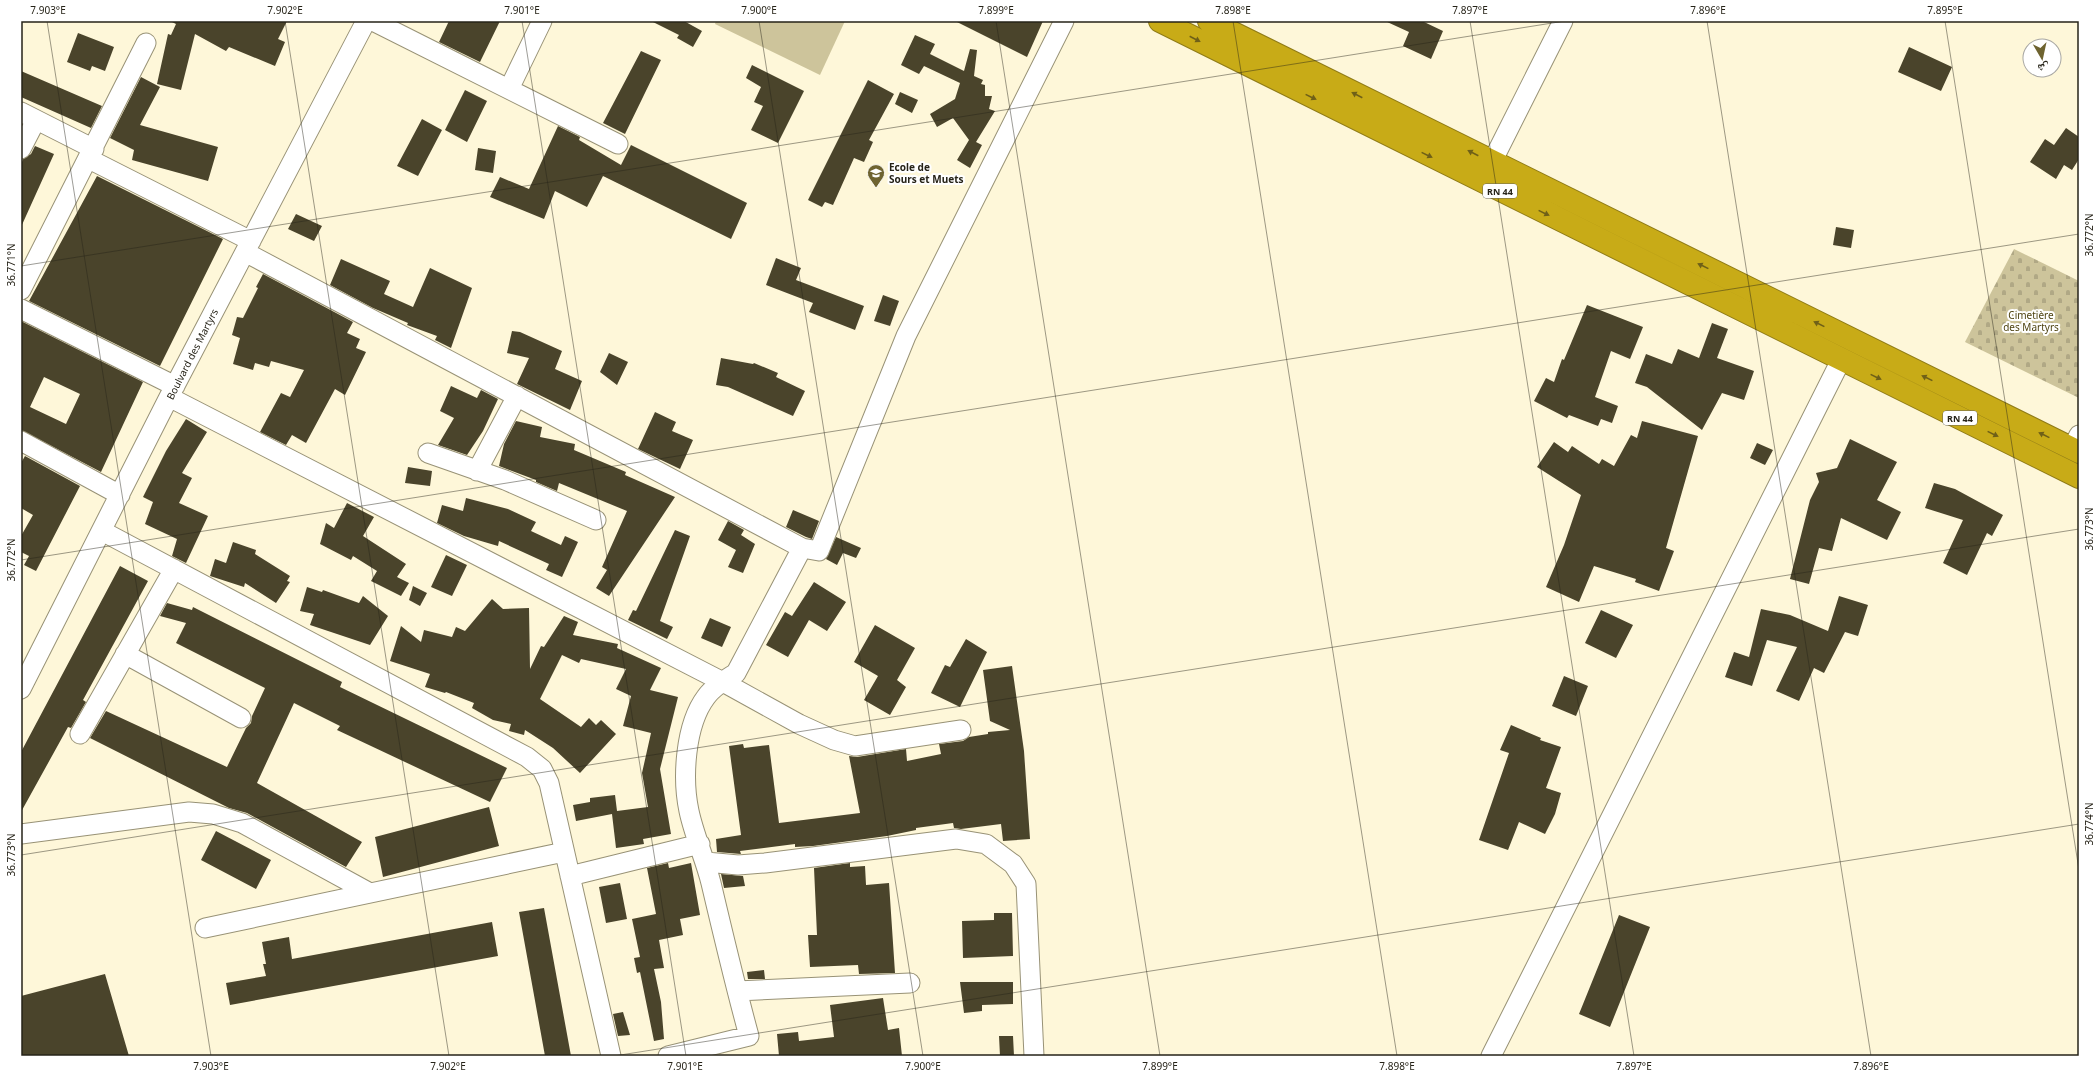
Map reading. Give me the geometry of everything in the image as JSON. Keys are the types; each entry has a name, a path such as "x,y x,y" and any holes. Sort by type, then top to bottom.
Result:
{"highway":[{"name":"RN 44","path":"1160,21 2079,477"},
{"name":"RN 44","path":"1222,24 1492,162 2077,445"}],"street":[{"name":"Boulvard des Martyrs","path":"21,689 172,392 366,21"},
{"path":"372,21 618,144"},
{"path":"509,89 542,21"},
{"path":"21,149 29,116 248,246 517,396 802,548 819,551 906,336 1064,21"},
{"path":"1492,162 1563,21"},
{"path":"21,290 146,43"},
{"path":"21,309 172,392 723,682 799,724 834,740 855,746 961,730"},
{"path":"1491,1056 1841,360"},
{"path":"478,471 517,396"},
{"path":"21,441 120,495"},
{"path":"428,453 505,480 596,520"},
{"path":"102,531 527,757 542,769 549,783 611,1056"},
{"path":"668,1056 713,1051 749,1036 703,853 689,811 686,783 689,741 695,716 706,696 736,673 802,548"},
{"path":"80,734 174,569"},
{"path":"125,654 241,718"},
{"path":"21,834 189,812 213,814 242,822 370,893"},
{"path":"570,876 703,853 738,865 765,863 956,839 986,844 1014,864 1026,884 1034,1056"},
{"path":"205,928 564,852"},
{"path":"737,991 910,982"}],"green space":[{"path":"716,21 845,21 820,75 715,24"},
{"name":"Cimetière des Martyrs","path":"2014,249 2079,281 2079,398 1965,342"}],"building":[{"path":"170,21 287,21 278,39 285,42 275,66 229,47 226,51 195,34 181,90 157,84 168,34 171,35 176,24"},
{"path":"449,21 500,21 480,62 439,42"},
{"path":"651,21 684,21 702,31 693,47 677,38 679,35"},
{"path":"955,21 1043,21 1027,57"},
{"path":"1385,21 1422,21 1443,31 1431,59 1403,46 1409,32"},
{"path":"78,33 114,47 105,71 92,66 90,71 67,62"},
{"path":"915,35 935,44 930,54 964,71 970,49 977,50 974,76 983,80 981,84 985,85 985,96 992,96 989,109 995,111 976,142 982,145 970,168 957,160 969,140 953,118 937,127 930,114 955,99 960,83 924,66 919,74 901,65"},
{"path":"1909,47 1952,67 1941,91 1898,72"},
{"path":"641,51 661,60 625,134 603,123"},
{"path":"752,65 804,91 778,143 751,130 763,106 754,102 761,87 746,78"},
{"path":"21,71 102,106 91,128 21,97"},
{"path":"141,77 160,87 140,125 218,147 208,181 132,160 134,150 110,138"},
{"path":"868,80 894,94 869,140 873,142 864,162 854,158 833,205 825,202 822,207 808,200"},
{"path":"465,90 487,101 467,142 445,130"},
{"path":"900,92 918,100 912,113 895,104"},
{"path":"422,119 442,130 418,176 397,166"},
{"path":"558,126 580,137 579,140 621,165 631,145 747,203 731,239 603,176 587,207 555,191 544,219 490,197 500,177 529,189"},
{"path":"2066,128 2079,137 2079,159 2072,170 2064,165 2056,179 2030,162 2045,139 2054,145"},
{"path":"35,146 54,154 21,227 21,165 23,159 31,154"},
{"path":"478,148 496,151 493,173 475,170"},
{"path":"97,176 223,239 160,366 29,301"},
{"path":"296,214 322,226 314,241 288,229"},
{"path":"1836,227 1854,230 1851,248 1833,245"},
{"path":"776,258 801,268 796,280 864,306 855,330 809,312 813,303 766,285"},
{"path":"341,259 390,281 384,294 413,307 430,268 472,288 451,348 435,340 437,336 407,325 408,323 373,308 330,285"},
{"path":"263,274 353,322 347,333 360,339 356,348 366,352 345,395 335,389 306,443 292,435 286,445 260,432 281,393 290,397 304,370 271,361 269,367 255,363 253,370 233,364 240,338 232,335 237,317 243,318 258,288 256,287"},
{"path":"883,295 899,301 890,326 874,321"},
{"path":"1587,305 1643,327 1630,359 1611,351 1595,397 1618,406 1612,423 1601,419 1598,426 1569,415 1567,418 1534,401 1546,378 1554,382 1562,359 1564,360"},
{"path":"21,321 143,382 101,472 21,430","holes":["44,377 80,394 66,424 30,407"]},
{"path":"1712,323 1728,329 1717,358 1754,371 1744,400 1722,393 1702,430 1647,387 1635,383 1646,354 1672,364 1678,349 1699,358"},
{"path":"512,331 520,332 562,351 555,369 582,381 570,410 517,384 529,358 507,353"},
{"path":"609,353 628,362 617,385 600,372"},
{"path":"721,358 754,363 778,373 776,377 805,391 793,416 728,387 716,385"},
{"path":"451,386 477,398 481,390 498,399 483,431 467,455 438,445 454,418 440,411"},
{"path":"655,412 676,422 672,431 693,440 680,469 638,449"},
{"path":"186,419 207,432 182,473 192,478 179,503 208,516 186,563 172,556 177,539 145,524 153,502 143,497 166,451"},
{"path":"516,421 542,427 540,437 575,444 574,450 626,472 625,475 675,497 609,596 596,588 607,570 602,567 627,511 559,483 557,491 536,482 536,480 499,466 504,444"},
{"path":"1642,421 1698,436 1666,548 1674,551 1659,591 1635,582 1636,579 1594,566 1579,602 1546,587 1564,545 1581,495 1537,467 1554,442 1568,452 1572,446 1599,464 1602,459 1614,466 1631,435 1637,438"},
{"path":"1850,439 1897,462 1877,500 1901,512 1887,540 1841,518 1832,551 1819,548 1809,584 1790,579 1810,500 1819,482 1816,473 1837,468"},
{"path":"1757,443 1773,450 1765,465 1750,458"},
{"path":"25,456 80,486 36,571 24,565 29,556 21,552 21,536 33,515 21,508 21,463"},
{"path":"408,467 432,471 430,486 405,483"},
{"path":"1934,483 1955,489 2003,515 1992,536 1987,533 1967,575 1943,563 1963,520 1925,508"},
{"path":"466,498 508,509 536,522 531,531 561,545 565,536 578,542 562,577 546,570 549,564 499,541 498,546 464,536 437,523 442,505 463,511"},
{"path":"347,503 374,517 363,536 406,564 397,577 409,583 401,596 371,581 377,571 353,556 351,560 320,544 326,523 334,528"},
{"path":"793,510 819,521 812,539 786,527"},
{"path":"728,521 744,530 741,535 755,544 743,573 728,567 736,550 718,540"},
{"path":"675,530 690,536 660,621 673,627 667,639 628,620 633,610 636,611"},
{"path":"836,537 861,548 856,558 843,553 837,565 826,559"},
{"path":"233,542 256,550 255,554 290,576 287,581 290,582 276,603 245,583 244,587 210,576 215,559 226,563"},
{"path":"446,555 467,565 452,596 431,587"},
{"path":"120,566 148,581 83,700 86,702 71,728 68,727 21,812 21,752"},
{"path":"814,582 846,602 827,631 809,620 788,657 766,645 785,612 792,616"},
{"path":"413,586 427,593 420,606 409,600"},
{"path":"307,587 322,592 323,590 359,603 363,596 388,616 370,645 310,625 314,614 300,611"},
{"path":"1839,596 1868,605 1858,636 1845,632 1824,673 1814,668 1799,701 1776,691 1797,647 1767,640 1752,686 1725,677 1734,652 1749,657 1761,609 1790,615 1828,631"},
{"path":"492,599 503,609 529,608 530,669 541,646 544,647 564,616 578,622 573,635 618,644 617,648 661,668 650,690 678,697 660,769 671,834 643,839 644,844 616,848 612,814 576,821 573,805 590,802 590,798 615,795 617,811 648,807 642,773 651,733 623,726 631,696 616,689 626,669 581,659 579,663 562,655 540,699 581,727 589,718 596,725 601,720 616,734 580,773 553,748 525,730 524,735 509,731 511,724 493,720 472,708 474,703 446,692 445,693 425,687 430,674 390,661 401,626 421,642 424,630 452,637 456,627 465,631"},
{"path":"167,603 192,610 193,607 342,682 340,687 507,768 490,802 337,730 340,726 294,703 257,783 362,842 346,867 247,813 229,808 90,738 106,711 227,767 246,728 251,723 252,716 265,688 176,643 186,623 160,616"},
{"path":"1601,610 1633,625 1616,658 1585,643"},
{"path":"710,618 731,627 722,647 701,638"},
{"path":"875,625 915,648 897,680 906,687 890,715 864,700 878,676 854,662"},
{"path":"966,639 987,652 960,707 931,693 945,665 950,667"},
{"path":"1012,666 1024,751 1030,839 1003,841 1001,824 961,829 954,828 953,823 916,828 916,830 887,836 813,846 795,847 795,844 740,851 741,854 717,852 716,839 741,835 729,746 743,744 744,748 769,745 779,823 860,813 849,756 857,757 906,749 907,761 941,754 939,744 963,741 969,737 988,734 988,732 1010,730 990,721 983,670"},
{"path":"1564,676 1588,686 1576,716 1552,706"},
{"path":"1511,725 1541,738 1540,740 1561,747 1546,788 1561,793 1555,814 1545,834 1519,822 1508,850 1479,840 1509,753 1500,750"},
{"path":"489,807 499,846 383,877 375,837"},
{"path":"216,831 271,860 256,889 201,860"},
{"path":"668,863 669,868 691,863 700,915 680,919 683,935 659,940 664,968 654,969 661,1002 664,1039 654,1041 640,972 637,973 634,958 640,957 632,919 656,914 647,868"},
{"path":"850,863 850,867 865,866 866,885 889,883 895,973 859,974 858,965 810,967 808,935 817,935 814,868"},
{"path":"721,874 743,876 745,886 724,888"},
{"path":"620,883 627,919 606,923 599,887"},
{"path":"544,908 571,1056 545,1056 519,912"},
{"path":"994,913 1012,913 1013,956 963,958 962,921 994,920"},
{"path":"1619,915 1650,927 1610,1027 1579,1014"},
{"path":"492,922 498,956 230,1005 226,983 266,976 263,964 266,964 262,942 289,937 292,959"},
{"path":"764,970 765,979 748,979 747,972"},
{"path":"105,974 129,1056 21,1056 21,996"},
{"path":"960,982 1013,982 1013,1004 982,1005 982,1011 964,1013"},
{"path":"883,998 888,1030 899,1028 902,1056 779,1056 777,1034 798,1032 799,1041 834,1037 830,1005"},
{"path":"623,1012 630,1035 618,1036 613,1014"},
{"path":"999,1036 1013,1036 1014,1056 1000,1056"}],"place":[{"name":"Ecole de Sours et Muets","path":"876,188"}]}
